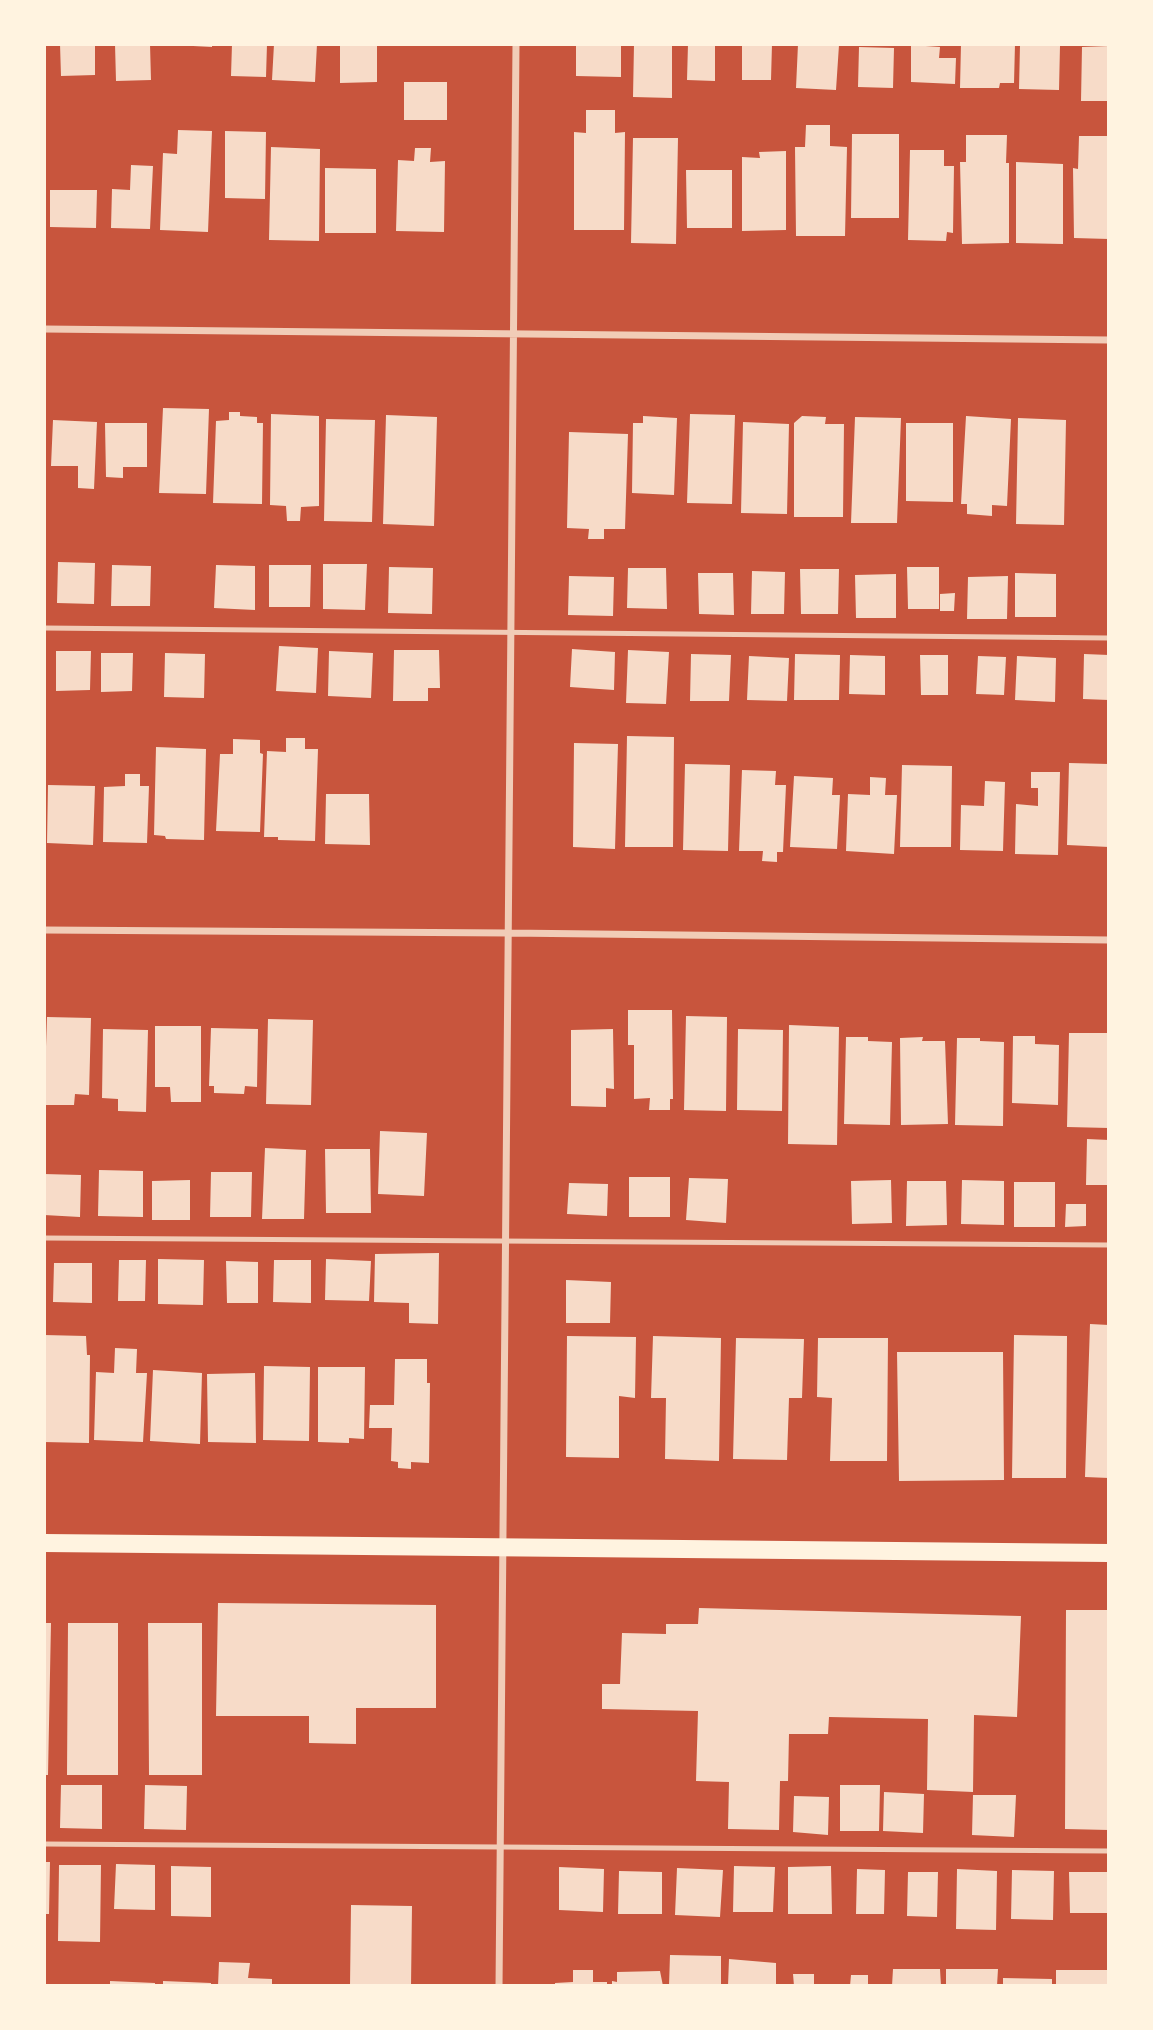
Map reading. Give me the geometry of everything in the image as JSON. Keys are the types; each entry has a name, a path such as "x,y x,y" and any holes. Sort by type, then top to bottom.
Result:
{"main road":[{"path":"44,1543 1109,1553"}],"street":[{"path":"499,1986 516,44"},
{"path":"44,329 1109,340"},
{"path":"44,930 1109,940"}],"lane":[{"path":"44,628 1109,638"},
{"path":"44,1238 1109,1245"},
{"path":"44,1844 1109,1851"}],"building":[{"path":"60,44 95,44 95,75 61,76"},
{"path":"115,44 150,44 151,80 116,81"},
{"path":"212,44 212,47 193,46"},
{"path":"232,44 267,44 266,77 231,76"},
{"path":"274,44 317,44 315,82 272,80"},
{"path":"340,44 377,44 377,82 340,83"},
{"path":"576,44 621,44 621,77 576,76"},
{"path":"634,44 672,44 672,98 633,97"},
{"path":"688,44 715,44 715,81 687,80"},
{"path":"742,44 772,44 771,80 742,80"},
{"path":"798,44 839,45 836,90 796,88"},
{"path":"961,44 1015,44 1014,83 1000,83 999,88 960,88"},
{"path":"911,45 940,47 939,58 956,58 955,84 911,82"},
{"path":"1020,45 1060,46 1059,90 1019,89"},
{"path":"1109,46 1109,101 1081,101 1082,47"},
{"path":"859,47 894,48 893,88 858,87"},
{"path":"404,82 447,82 447,120 404,120"},
{"path":"586,110 615,110 615,133 625,132 624,230 574,230 574,132 586,133"},
{"path":"806,125 830,125 830,146 847,147 845,236 796,236 795,147 805,147"},
{"path":"178,130 212,131 208,232 160,230 163,153 177,154"},
{"path":"225,131 266,132 265,199 225,198"},
{"path":"852,134 899,134 899,218 851,218"},
{"path":"966,135 1007,135 1009,243 962,244 960,162 966,162"},
{"path":"1079,136 1109,136 1109,239 1074,238 1073,168 1078,169"},
{"path":"633,138 678,138 676,244 631,243"},
{"path":"271,147 320,149 319,241 269,240"},
{"path":"415,148 431,148 430,162 445,161 444,232 396,231 398,160 414,161"},
{"path":"910,150 944,150 944,166 954,166 953,233 947,232 946,241 908,240"},
{"path":"786,151 786,230 742,231 742,157 760,158 759,152"},
{"path":"1016,162 1063,164 1063,244 1016,243"},
{"path":"131,165 153,166 150,229 111,228 112,189 130,190"},
{"path":"325,168 376,169 376,233 325,233"},
{"path":"686,170 732,170 732,228 687,228"},
{"path":"50,190 97,190 96,228 50,227"},
{"path":"163,408 209,409 206,494 159,493"},
{"path":"229,412 257,417 257,423 263,423 262,504 213,503 216,421 229,420"},
{"path":"271,414 319,416 319,506 301,507 300,521 287,521 286,506 270,505"},
{"path":"690,414 735,415 732,504 687,503"},
{"path":"386,415 437,417 434,526 383,524"},
{"path":"643,416 677,418 674,495 632,493 633,423 643,423"},
{"path":"802,416 826,417 825,424 844,424 843,517 794,517 794,423"},
{"path":"966,416 1011,419 1007,506 992,505 992,516 967,514 967,504 961,504"},
{"path":"855,417 901,418 897,523 851,523"},
{"path":"1018,418 1066,420 1064,525 1016,524"},
{"path":"326,419 375,420 372,522 324,521"},
{"path":"53,420 97,422 94,489 78,488 78,466 51,466"},
{"path":"743,422 789,424 787,514 741,513"},
{"path":"105,423 147,423 147,467 123,467 123,478 106,477"},
{"path":"906,423 953,423 953,502 906,501"},
{"path":"569,432 628,434 625,529 604,529 604,539 588,539 589,529 567,528"},
{"path":"58,562 95,563 94,604 57,603"},
{"path":"323,564 367,564 365,610 323,609"},
{"path":"112,565 151,566 150,606 111,606"},
{"path":"216,565 255,566 255,610 214,608"},
{"path":"269,565 311,565 310,607 269,607"},
{"path":"389,567 433,568 432,614 388,613"},
{"path":"907,567 939,567 939,609 908,609"},
{"path":"628,568 666,568 667,609 627,608"},
{"path":"800,569 839,569 838,614 801,614"},
{"path":"752,571 785,572 784,614 751,614"},
{"path":"698,573 733,573 734,615 699,614"},
{"path":"1015,573 1056,574 1056,617 1015,617"},
{"path":"896,574 896,618 856,618 855,575"},
{"path":"569,576 614,577 613,616 568,615"},
{"path":"1008,576 1007,619 967,619 968,577"},
{"path":"955,593 954,611 940,611 940,594"},
{"path":"279,646 318,648 316,693 276,691"},
{"path":"572,649 615,652 614,690 570,687"},
{"path":"394,650 439,650 440,688 428,688 428,701 393,701"},
{"path":"628,650 669,652 666,704 626,703"},
{"path":"56,651 91,651 90,690 56,691"},
{"path":"329,651 373,653 371,698 328,696"},
{"path":"101,653 133,653 132,691 101,692"},
{"path":"165,653 205,654 204,698 164,697"},
{"path":"691,654 731,655 729,701 690,701"},
{"path":"795,654 840,655 839,700 794,700"},
{"path":"1084,654 1109,655 1109,700 1083,699"},
{"path":"850,655 885,656 885,695 849,694"},
{"path":"920,655 948,655 948,695 921,695"},
{"path":"749,656 789,658 787,701 747,700"},
{"path":"978,656 1006,657 1004,695 976,694"},
{"path":"1017,656 1056,658 1055,702 1015,700"},
{"path":"627,736 674,737 673,847 625,847"},
{"path":"286,738 305,738 305,749 318,749 315,841 264,837 267,751 286,752"},
{"path":"233,739 260,740 260,753 263,754 260,832 216,831 220,754 233,754"},
{"path":"574,743 618,744 615,849 573,847"},
{"path":"156,747 206,749 204,840 166,839 165,836 154,835"},
{"path":"1069,763 1109,764 1109,847 1067,845"},
{"path":"685,764 730,765 728,851 683,850"},
{"path":"902,765 952,766 951,847 900,847"},
{"path":"742,770 776,771 775,785 786,785 783,852 777,852 777,862 762,861 763,851 739,851"},
{"path":"1031,772 1060,772 1058,855 1015,854 1016,804 1038,806 1038,788 1031,788"},
{"path":"125,774 140,774 140,786 149,786 147,843 103,842 104,787 125,786"},
{"path":"794,776 833,778 832,795 840,795 837,849 790,847"},
{"path":"870,777 886,778 885,795 897,795 894,854 846,851 848,794 870,795"},
{"path":"985,781 1005,782 1003,851 960,850 961,805 984,806"},
{"path":"48,785 95,786 93,845 47,843"},
{"path":"326,794 369,794 370,845 325,844"},
{"path":"628,1010 672,1010 673,1099 670,1099 670,1110 649,1110 650,1098 634,1099 634,1045 628,1045"},
{"path":"686,1016 727,1017 726,1111 684,1110"},
{"path":"47,1017 91,1018 89,1095 75,1094 74,1105 44,1105"},
{"path":"268,1019 313,1020 311,1105 266,1104"},
{"path":"789,1025 839,1027 837,1145 788,1144"},
{"path":"155,1026 201,1026 201,1102 171,1102 170,1087 155,1087"},
{"path":"211,1028 258,1029 257,1087 245,1086 244,1094 214,1093 214,1086 209,1086"},
{"path":"103,1029 148,1030 146,1112 118,1111 118,1099 102,1098"},
{"path":"613,1029 614,1089 606,1088 606,1107 571,1106 571,1030"},
{"path":"738,1029 783,1030 782,1111 737,1110"},
{"path":"1069,1033 1109,1033 1109,1128 1067,1127"},
{"path":"1013,1036 1035,1036 1035,1044 1059,1045 1058,1105 1012,1103"},
{"path":"846,1037 868,1037 868,1041 892,1042 890,1125 844,1124"},
{"path":"923,1037 922,1041 945,1041 948,1124 901,1125 900,1038"},
{"path":"957,1038 1004,1042 1003,1126 955,1125"},
{"path":"380,1131 427,1133 424,1196 378,1194"},
{"path":"1087,1139 1109,1140 1109,1185 1086,1185"},
{"path":"265,1148 306,1150 304,1219 262,1219"},
{"path":"325,1149 370,1149 371,1213 326,1213"},
{"path":"99,1170 143,1171 143,1217 98,1216"},
{"path":"211,1172 252,1172 251,1217 210,1217"},
{"path":"44,1174 81,1175 80,1217 44,1215"},
{"path":"629,1177 670,1177 670,1217 629,1217"},
{"path":"689,1178 728,1179 726,1223 686,1220"},
{"path":"190,1180 190,1220 152,1220 152,1181"},
{"path":"891,1180 892,1223 852,1224 851,1181"},
{"path":"962,1180 1004,1181 1004,1225 961,1224"},
{"path":"907,1181 946,1181 947,1225 906,1226"},
{"path":"1014,1182 1055,1182 1055,1227 1014,1227"},
{"path":"569,1183 608,1184 607,1216 567,1214"},
{"path":"1066,1204 1086,1204 1086,1226 1065,1227"},
{"path":"439,1253 438,1324 409,1323 409,1303 374,1302 375,1254"},
{"path":"158,1259 204,1260 203,1305 158,1304"},
{"path":"326,1259 371,1261 369,1301 325,1300"},
{"path":"119,1260 146,1260 145,1301 118,1301"},
{"path":"274,1260 311,1260 311,1303 273,1302"},
{"path":"226,1261 258,1262 258,1303 227,1303"},
{"path":"54,1263 92,1263 92,1303 53,1302"},
{"path":"566,1280 611,1282 610,1323 566,1323"},
{"path":"1090,1324 1109,1325 1109,1478 1085,1477"},
{"path":"44,1335 86,1336 87,1355 90,1355 89,1443 44,1442"},
{"path":"1014,1335 1067,1336 1066,1478 1012,1478"},
{"path":"567,1336 636,1337 635,1398 619,1396 619,1458 566,1457"},
{"path":"653,1336 721,1338 719,1461 665,1459 666,1398 651,1398"},
{"path":"736,1338 804,1339 802,1398 789,1398 787,1460 733,1459"},
{"path":"818,1338 888,1338 887,1461 830,1461 832,1398 817,1397"},
{"path":"115,1348 137,1349 136,1373 147,1373 143,1442 94,1440 96,1372 114,1373"},
{"path":"897,1352 1003,1352 1004,1480 899,1481"},
{"path":"395,1359 427,1359 427,1383 430,1383 429,1463 411,1462 411,1469 398,1468 398,1462 391,1461 392,1428 369,1428 370,1405 394,1405"},
{"path":"264,1366 310,1367 309,1441 263,1440"},
{"path":"318,1367 365,1367 364,1439 349,1438 349,1443 318,1442"},
{"path":"153,1370 202,1373 200,1444 150,1441"},
{"path":"255,1373 256,1443 208,1442 207,1374"},
{"path":"218,1603 436,1605 436,1708 356,1708 356,1744 309,1743 309,1716 216,1716"},
{"path":"699,1608 1021,1616 1017,1717 974,1715 973,1792 927,1790 928,1719 829,1717 828,1734 789,1734 788,1781 780,1781 779,1830 728,1829 729,1782 696,1781 698,1711 602,1709 602,1684 620,1684 622,1633 666,1634 666,1624 698,1624"},
{"path":"1066,1610 1109,1610 1109,1830 1065,1829"},
{"path":"44,1623 51,1623 48,1775 44,1775"},
{"path":"68,1623 118,1623 118,1775 67,1775"},
{"path":"148,1623 202,1623 202,1775 149,1775"},
{"path":"61,1785 102,1785 102,1829 60,1828"},
{"path":"145,1785 187,1786 186,1830 144,1829"},
{"path":"840,1785 880,1785 879,1831 840,1831"},
{"path":"884,1792 924,1794 923,1833 883,1831"},
{"path":"973,1795 1016,1795 1014,1837 972,1835"},
{"path":"794,1796 829,1797 828,1835 793,1832"},
{"path":"44,1862 50,1862 49,1914 44,1914"},
{"path":"116,1864 155,1865 155,1910 114,1909"},
{"path":"59,1865 101,1865 100,1942 58,1941"},
{"path":"171,1866 211,1867 211,1917 171,1916"},
{"path":"734,1866 775,1867 773,1912 733,1912"},
{"path":"831,1866 832,1914 788,1914 788,1867"},
{"path":"559,1867 604,1869 603,1912 559,1910"},
{"path":"677,1868 723,1870 720,1917 675,1915"},
{"path":"857,1869 885,1870 884,1914 856,1914"},
{"path":"957,1869 997,1871 996,1930 956,1929"},
{"path":"1012,1870 1054,1871 1053,1920 1011,1919"},
{"path":"619,1871 662,1872 662,1914 618,1914"},
{"path":"908,1872 938,1872 937,1917 907,1916"},
{"path":"1069,1872 1108,1872 1108,1913 1070,1913"},
{"path":"351,1905 412,1906 411,1986 350,1986"},
{"path":"670,1955 721,1956 721,1986 669,1986"},
{"path":"729,1959 776,1963 776,1986 728,1986"},
{"path":"219,1962 250,1963 248,1978 272,1979 272,1986 218,1986"},
{"path":"893,1969 940,1969 941,1986 892,1986"},
{"path":"946,1969 998,1969 997,1986 946,1986"},
{"path":"573,1970 593,1970 593,1982 607,1982 607,1986 555,1986 555,1983 573,1982"},
{"path":"1056,1970 1108,1970 1108,1986 1056,1986"},
{"path":"660,1971 663,1986 612,1986 612,1981 617,1982 617,1972"},
{"path":"793,1974 814,1974 814,1986 794,1986"},
{"path":"851,1975 868,1975 868,1986 850,1986"},
{"path":"1003,1978 1052,1979 1052,1986 1003,1986"},
{"path":"110,1981 155,1983 155,1986 110,1986"},
{"path":"163,1981 211,1983 211,1986 163,1986"}]}
